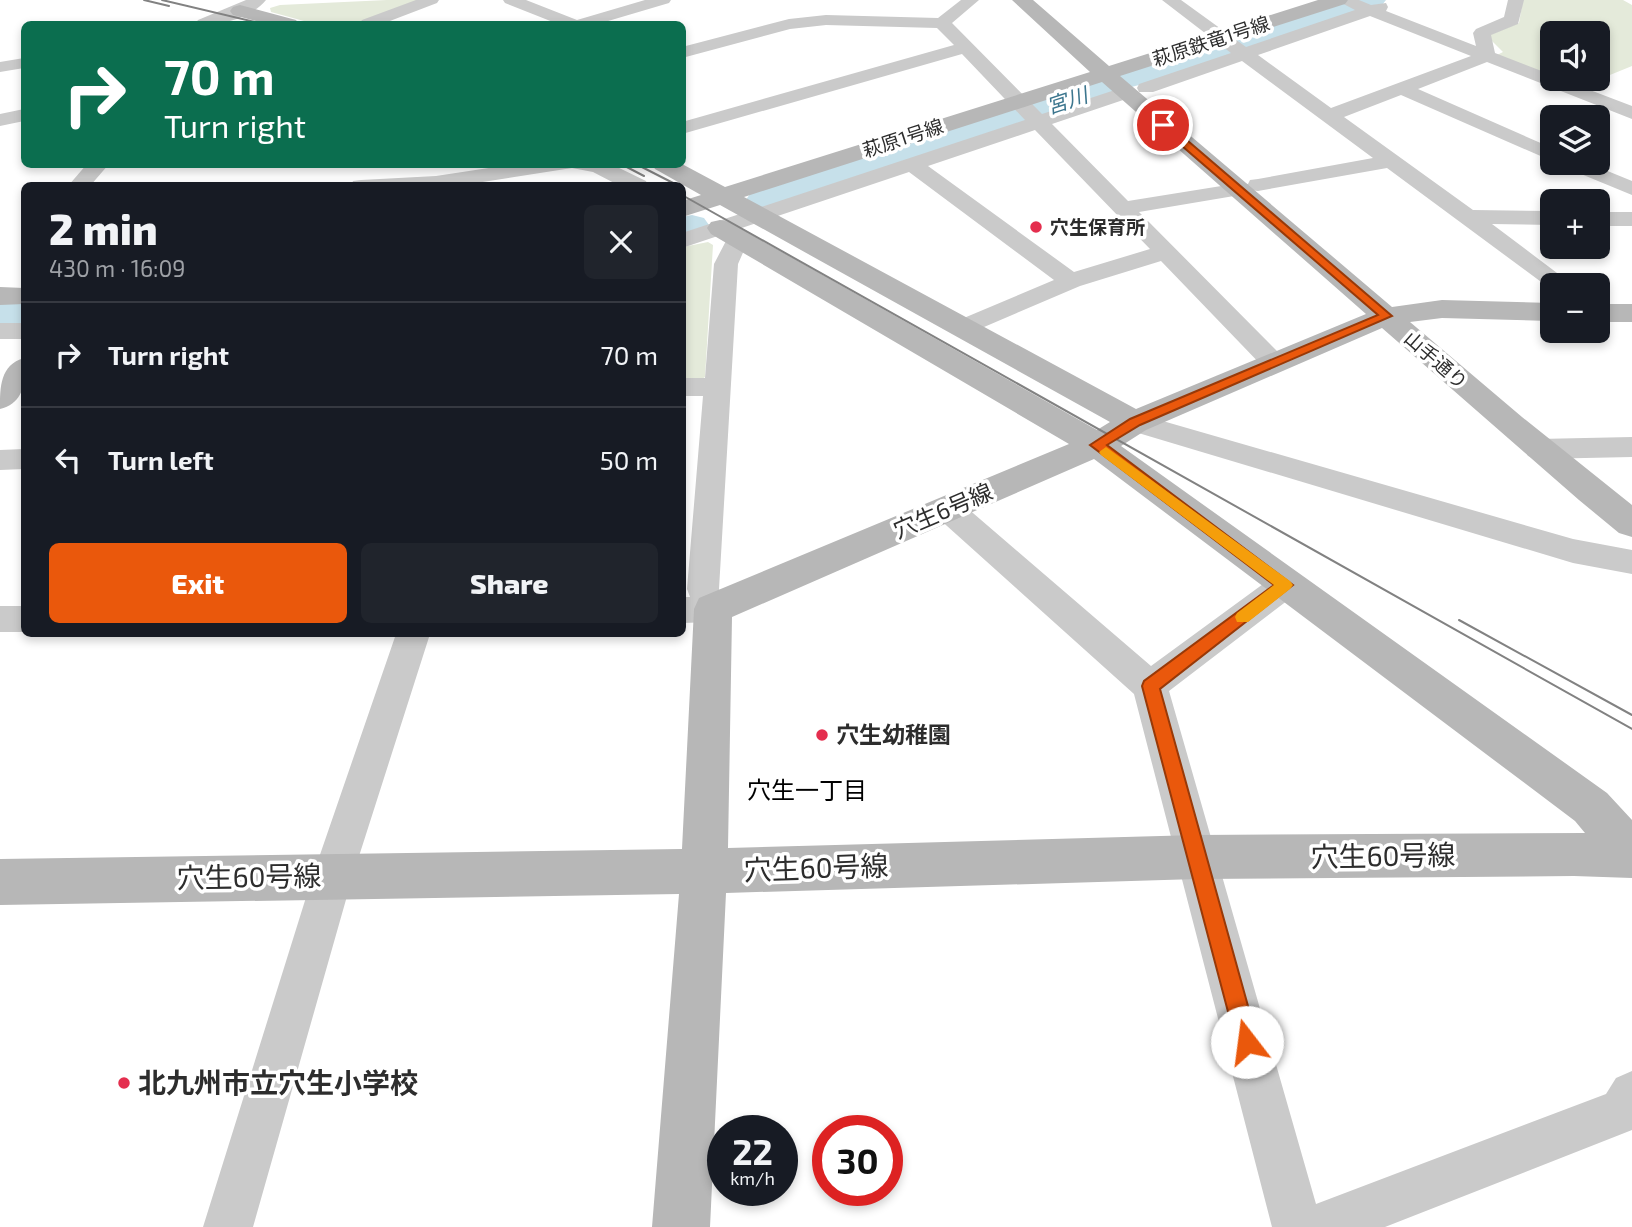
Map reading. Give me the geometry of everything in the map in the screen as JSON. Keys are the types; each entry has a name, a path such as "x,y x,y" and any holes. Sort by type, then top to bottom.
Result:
{"street":[{"path":"376,21 430,0"},
{"path":"511,0 564,21"},
{"path":"942,23 971,0"},
{"name":"山手通り","path":"1022,0 1125,81 1399,313 1614,475"},
{"name":"山手通り","path":"1045,0 1125,81"},
{"path":"1170,0 1545,273"},
{"path":"1487,56 1482,33 1512,20 1516,0"},
{"path":"591,21 652,1"},
{"path":"1344,1 1373,10 1632,113"},
{"name":"萩原鉄竜1号線","path":"1125,81 1234,46 1344,1"},
{"path":"1125,81 1234,46 1393,3"},
{"path":"878,7 893,20"},
{"path":"235,13 274,21"},
{"path":"686,52 789,24 826,20 942,23 1275,364"},
{"path":"688,126 967,47"},
{"path":"1329,116 1487,56"},
{"path":"0,67 21,64"},
{"name":"萩原1号線","path":"686,207 1030,112 1125,81"},
{"path":"1402,89 1540,150"},
{"path":"686,241 731,235 759,215 913,165 1030,112"},
{"path":"0,120 21,116"},
{"path":"1125,208 1391,161"},
{"path":"913,165 1071,281"},
{"path":"82,182 95,168"},
{"path":"355,182 365,178 376,168"},
{"path":"421,182 534,168"},
{"path":"602,168 630,182"},
{"path":"672,168 1135,422 1573,551 1632,562"},
{"path":"1599,175 1632,189"},
{"path":"686,210 1097,445 1591,807 1632,854"},
{"path":"1468,217 1540,218"},
{"path":"1610,219 1632,219"},
{"path":"681,1227 704,871 698,609 704,589 726,264 735,244 731,235"},
{"path":"961,328 1071,281 1164,252"},
{"path":"0,296 21,296"},
{"path":"1399,313 1442,309 1540,312"},
{"path":"1610,312 1632,313"},
{"name":"山手通り","path":"1399,313 1538,449 1632,524"},
{"name":"穴生6号線","path":"698,609 948,509 1097,445 1135,422 1399,313"},
{"path":"0,331 21,331"},
{"path":"0,399 21,372"},
{"path":"686,387 717,387"},
{"path":"1538,449 1576,446 1632,447"},
{"path":"0,460 21,460"},
{"path":"948,509 1150,686 1297,1227"},
{"path":"1150,686 1285,585"},
{"path":"0,620 21,619"},
{"path":"228,1227 333,875 412,637"},
{"name":"穴生60号線","path":"0,882 704,871 1198,858 1632,854"},
{"path":"1321,1227 1622,1111 1632,1094"}],"green space":[{"path":"420,0 363,21 304,21 271,12 270,8 280,5"},
{"path":"1523,0 1623,0 1632,5 1632,66 1610,75 1610,21 1540,21 1540,72 1497,55 1503,52 1487,36 1519,23"},
{"path":"708,242 713,245 705,377 699,381 686,381 686,246"}],"waterway":[{"name":"宮川","path":"762,201 992,126 1102,86 1164,70 1373,0"},
{"name":"宮川","path":"686,227 692,225"},
{"name":"宮川","path":"0,315 21,315"}],"tram line":[{"path":"144,0 169,6"},
{"path":"162,0 250,21"},
{"path":"629,168 644,176"},
{"path":"644,168 671,182"},
{"path":"686,197 1632,729"},
{"path":"1459,620 1632,715"}],"slow traffic":[{"path":"1106,452 1285,585 1243,617"}],"place":[{"name":"穴生保育所","path":"1036,227"},
{"name":"穴生幼稚園","path":"822,735"},
{"name":"北九州市立穴生小学校","path":"124,1083"}],"district":[{"name":"穴生一丁目","path":"807,791"}],"route":[{"path":"1163,125 1386,316 1135,422 1097,445 1285,585 1150,686 1247,1042"}]}
